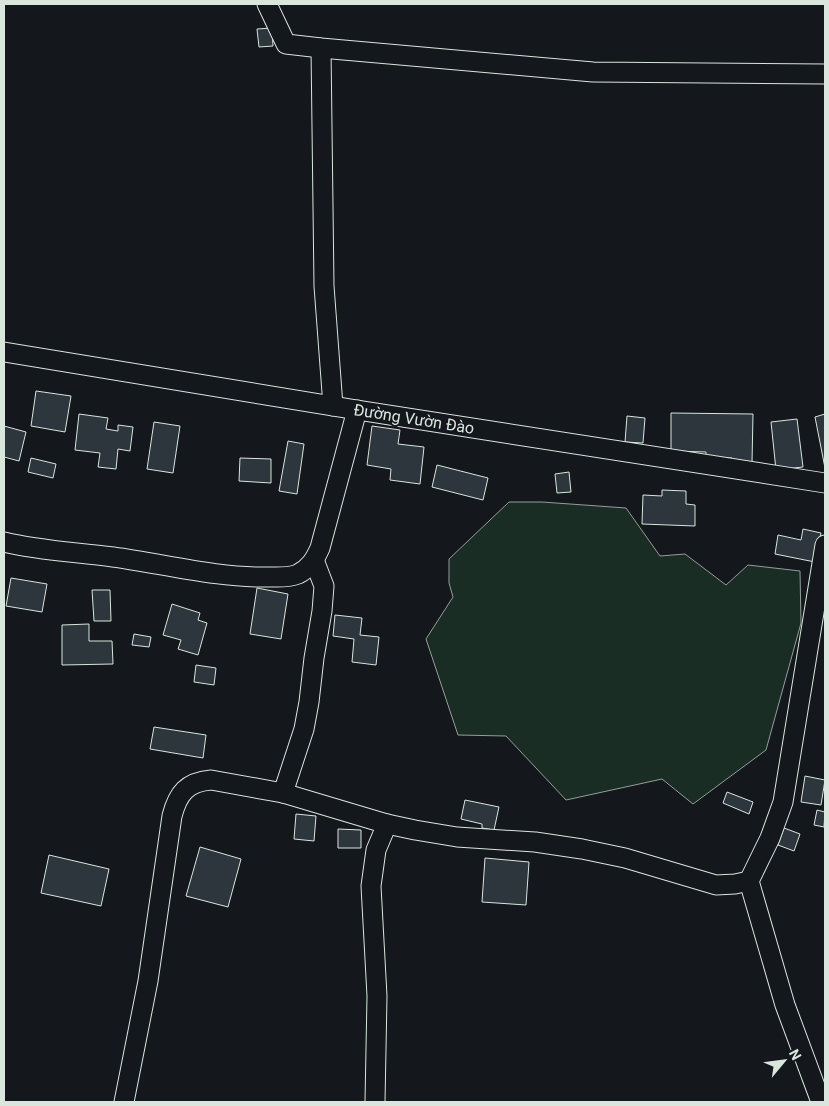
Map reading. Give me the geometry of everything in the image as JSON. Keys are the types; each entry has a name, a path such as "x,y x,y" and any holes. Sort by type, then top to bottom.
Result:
{"street":[{"path":"267,4 286,44 593,72 825,74"},
{"path":"321,48 324,286 333,406"},
{"name":"Đường Vườn Đào","path":"4,352 357,410 825,483"},
{"path":"4,542 44,550 112,557 210,573 257,578 285,577 298,574 308,568 320,548 357,410"},
{"path":"821,1102 785,1005 749,881 770,838 783,802 825,545"},
{"path":"283,793 304,729 310,702 324,586 314,560"},
{"path":"124,1102 148,981 172,816 180,795 188,786 200,781 211,780 283,793 387,824 457,837 535,842 582,849 624,858 716,885 749,881"},
{"path":"375,1102 377,996 371,886 376,850 387,824"}],"green space":[{"path":"509,502 542,502 626,508 660,556 685,554 726,585 748,565 800,571 801,623 766,750 693,804 662,779 566,800 506,736 458,735 426,639 453,597 449,583 449,559"}],"building":[{"path":"272,28 273,46 259,47 257,29"},
{"path":"36,391 71,396 65,432 31,426"},
{"path":"671,413 753,414 752,463 732,463 732,458 706,458 706,452 671,451"},
{"path":"79,414 108,418 106,429 118,431 118,425 133,427 130,451 118,449 116,469 98,467 100,453 75,450"},
{"path":"825,414 825,468 815,417"},
{"path":"627,416 645,418 643,443 625,442"},
{"path":"797,419 803,467 776,470 771,422"},
{"path":"154,422 180,426 173,473 147,469"},
{"path":"4,426 26,432 19,461 4,457"},
{"path":"372,426 400,430 398,444 424,447 420,484 390,480 391,469 367,465"},
{"path":"288,441 304,444 297,494 279,491"},
{"path":"31,458 56,464 53,478 28,472"},
{"path":"240,458 271,459 271,483 239,481"},
{"path":"437,465 488,478 483,500 432,487"},
{"path":"569,472 571,492 557,493 555,474"},
{"path":"662,490 686,491 686,504 695,505 695,526 642,524 643,495 662,496"},
{"path":"803,529 821,533 815,562 775,554 778,535 801,540"},
{"path":"11,578 47,584 42,612 6,606"},
{"path":"257,588 288,594 281,639 250,634"},
{"path":"92,590 110,590 111,621 94,621"},
{"path":"172,604 200,613 198,620 207,623 198,655 178,649 181,640 163,635"},
{"path":"335,615 362,618 360,635 379,637 376,665 352,662 354,639 333,636"},
{"path":"89,624 89,641 112,641 113,664 62,665 62,625"},
{"path":"134,634 151,637 149,647 132,645"},
{"path":"196,665 216,668 214,685 194,682"},
{"path":"154,727 206,735 203,758 150,749"},
{"path":"805,776 825,780 821,805 801,802"},
{"path":"727,792 753,802 749,814 723,803"},
{"path":"465,800 499,807 494,830 482,828 482,824 461,819"},
{"path":"817,810 825,812 824,827 814,825"},
{"path":"296,814 316,816 314,841 294,839"},
{"path":"784,828 800,834 794,851 778,845"},
{"path":"338,829 361,830 361,848 338,848"},
{"path":"200,847 241,859 228,907 186,896"},
{"path":"49,855 109,869 101,906 41,893"},
{"path":"485,858 529,862 526,905 482,902"}]}
